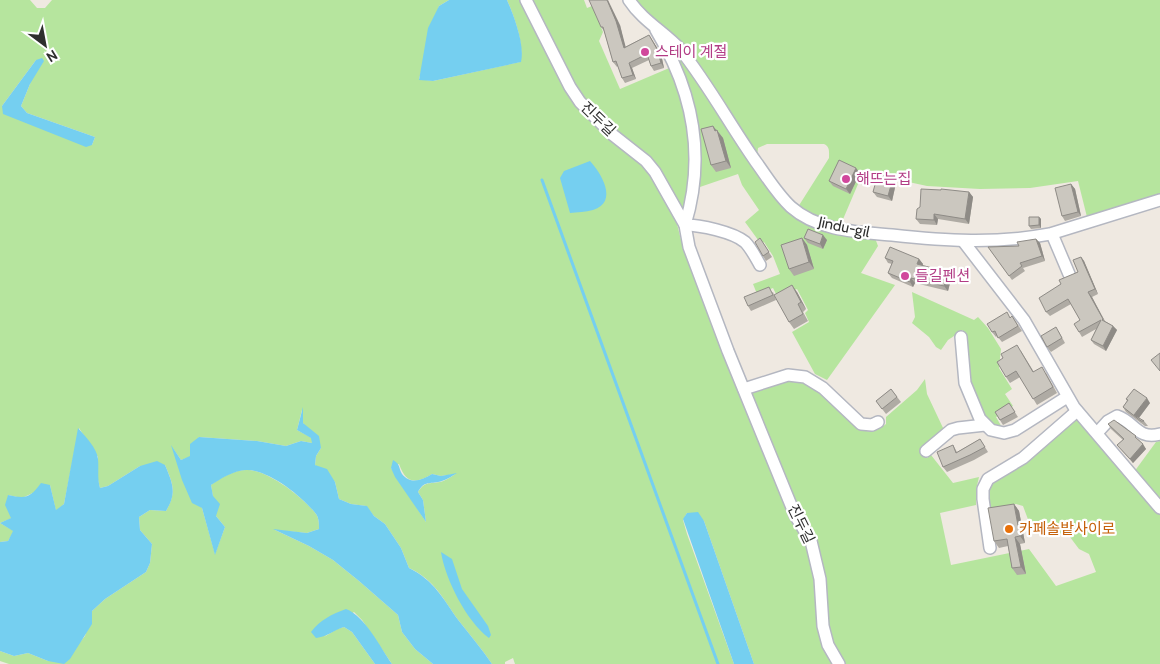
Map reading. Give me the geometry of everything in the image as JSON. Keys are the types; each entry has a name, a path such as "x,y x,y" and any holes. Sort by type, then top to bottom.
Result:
{"street":[{"name":"진두길","path":"526,0 570,87 580,102 656,172 685,226 689,247 744,389 795,515 811,541 820,579 822,626 828,645 839,664"},
{"name":"Jindu-gil","path":"629,0 641,15 670,38 685,55 782,197 800,214 812,220 840,229 963,241 1013,239 1052,234 1160,200"},
{"name":"진두길","path":"653,24 682,80 691,116 696,161 695,182 685,226"},
{"path":"685,226 706,228 740,239 749,247 760,265"},
{"path":"1052,234 1069,274"},
{"path":"963,241 1024,320 1067,397 1077,411 1160,508"},
{"path":"961,336 965,383 980,419 985,425 998,432 1009,432 1067,397"},
{"path":"744,389 788,375 805,377 823,388 861,424 872,425 878,422"},
{"path":"990,548 983,500 983,489 988,479 1023,458 1077,411"},
{"path":"1097,434 1113,417 1117,416 1142,434 1148,436 1160,434"},
{"path":"926,451 951,430 985,425"}],"green space":[{"path":"0,0 30,0 37,8 45,8 52,0 449,0 439,6 419,79 433,81 520,62 520,39 516,22 507,0 522,0 572,96 650,170 673,208 681,240 701,292 806,540 835,664 754,664 704,521 687,513 683,520 687,534 734,664 515,664 513,658 505,662 505,664 492,664 432,584 409,568 401,548 385,524 374,516 366,506 351,504 339,499 335,482 315,465 316,456 321,448 303,423 302,410 297,430 312,438 312,443 301,441 286,446 257,441 199,437 190,457 181,460 172,447 202,508 215,554 225,527 216,516 211,485 227,475 241,470 255,471 274,479 303,500 319,521 319,529 307,533 275,530 333,560 359,581 398,615 402,632 415,649 433,664 392,664 362,620 354,612 324,637 344,627 352,632 375,664 9,664 0,661 0,651 14,656 28,653 48,661 80,642 85,636 92,611 105,599 146,572 150,563 152,544 140,530 139,517 150,510 166,511 172,498 172,483 165,465 140,466 108,486 100,488 98,457 79,428 64,504 56,511 50,485 22,498 8,495 12,518 0,523","holes":["36,60 30,84 21,106 27,113 95,137 92,145 2,106","399,464 408,479 416,481 432,474 441,476 455,474 448,479 425,485 418,492 423,500 426,522 391,468"]},
{"path":"528,0 584,0 587,8 592,6 603,32 599,41 620,89 674,66 682,91 693,161 684,212 658,173 584,104"},
{"path":"633,0 1160,0 1160,195 1087,217 1078,181 1030,188 980,189 927,186 864,170 841,224 820,219 798,207 829,158 827,146 824,144 767,144 758,148 757,156 737,127"},
{"path":"668,41 680,55 785,207 875,238 878,246 861,273 895,285 827,380 815,374 792,332 809,322 805,313 808,310 797,289 778,298 773,288 757,294 753,284 780,274 773,256 764,242 761,244 745,222 759,210 742,185 738,174 697,188 699,174"},
{"path":"912,292 974,320 978,317 988,328 1001,349 999,368 1012,389 1005,394 1013,406 996,417 1003,429 998,428 987,420 969,381 963,330 948,340 941,350 936,347 929,337 912,323 915,317"},
{"path":"799,378 823,392 851,423 867,431 876,430 886,424 886,417 917,390 925,379 927,394 944,430 920,451 927,458 931,455 953,483 979,477 976,490 976,505 940,513 951,565 1029,549 1056,586 1096,572 1089,554 1079,549 1070,537 1029,522 1023,506 1016,504 989,510 986,494 991,482 1074,418 1079,418 1160,513 1160,664 845,664 831,637 828,623 825,580 818,549 810,530 799,512 753,400 753,392 758,389 781,381"},
{"path":"1160,441 1160,502 1134,472 1156,442"},
{"path":"0,523 14,531 8,541 0,542"}],"water":[{"path":"449,0 507,0 516,22 520,39 521,62 433,81 419,80 428,28 439,6"},
{"path":"42,58 44,61 30,84 21,106 27,113 95,137 92,145 86,147 3,114 2,106 36,60"},
{"path":"590,161 603,180 606,194 605,201 601,206 593,210 570,213 560,178 564,171"},
{"path":"303,407 303,423 319,436 321,448 316,456 315,465 327,469 335,482 339,499 351,504 367,506 374,516 385,524 401,548 409,568 426,579 438,591 492,664 433,664 415,649 402,632 398,615 359,581 333,560 273,529 307,533 319,529 319,521 310,507 294,492 264,474 242,470 228,475 211,485 213,496 220,504 216,516 225,527 215,555 202,508 192,503 182,480 171,445 181,460 190,456 190,444 199,437 257,441 286,446 301,441 312,443 311,438 297,430"},
{"path":"78,428 90,442 97,455 100,488 108,486 140,466 157,461 165,465 168,472 173,488 172,499 166,511 150,510 139,517 140,530 152,544 150,563 146,572 105,599 92,611 92,624 70,659 64,664 48,661 28,653 14,656 0,651 0,542 8,541 13,531 0,523 11,518 5,505 8,495 27,496 34,492 41,483 50,485 56,510 64,504"},
{"path":"393,460 405,477 413,480 420,480 432,474 441,476 457,473 443,481 426,484 420,488 418,492 423,500 426,522 395,477 391,468"},
{"path":"698,512 704,521 754,664 734,664 683,519 687,513"},
{"path":"441,552 452,559 462,589 488,626 491,635 489,638 473,622 458,599 447,575"},
{"path":"346,609 360,618 366,625 392,664 375,664 352,632 344,627 316,638 311,632 327,618"}],"building":[{"path":"589,0 607,0 624,48 649,35 657,49 661,63 651,66 647,54 629,63 633,75 622,78 616,61 613,62 603,27 601,27"},
{"path":"713,126 715,131 717,130 726,161 711,165 701,129"},
{"path":"839,160 856,168 846,189 829,181"},
{"path":"878,174 893,178 888,196 873,192"},
{"path":"1071,184 1078,212 1062,216 1055,188"},
{"path":"921,189 969,192 965,219 934,214 934,220 916,219 917,209 920,207"},
{"path":"1029,217 1039,217 1039,225 1029,226"},
{"path":"808,229 823,235 820,244 804,238"},
{"path":"760,238 769,252 763,256 755,242"},
{"path":"802,238 809,262 789,269 781,245"},
{"path":"1036,239 1042,256 1020,263 1022,266 1009,276 988,247 1019,246 1017,242"},
{"path":"890,247 919,259 917,264 940,270 940,268 948,270 944,286 911,278 910,282 888,273 893,261 885,258"},
{"path":"1081,257 1095,289 1088,292 1102,320 1113,326 1103,346 1091,340 1101,320 1079,332 1074,324 1080,320 1068,299 1046,312 1039,298 1061,284 1059,280 1078,272 1073,260"},
{"path":"792,285 801,302 798,304 803,314 789,322 774,295"},
{"path":"769,287 773,295 748,306 744,297"},
{"path":"1007,312 1018,326 998,338 995,331 992,332 987,324"},
{"path":"1056,327 1062,338 1047,347 1041,336"},
{"path":"1017,345 1033,372 1042,367 1053,387 1033,399 1016,371 1006,377 997,362 1003,358 1001,354"},
{"path":"1160,353 1160,371 1151,360"},
{"path":"891,389 897,397 882,409 876,401"},
{"path":"1134,389 1147,398 1134,415 1144,421 1141,421 1123,407 1128,400 1126,399"},
{"path":"1009,403 1015,412 1000,420 995,412"},
{"path":"1114,420 1136,436 1143,444 1130,459 1117,445 1124,439 1108,424"},
{"path":"980,439 985,447 943,467 937,452 953,445 956,453"},
{"path":"1014,504 1020,536 1015,537 1021,567 1012,568 1007,539 994,541 988,508"}],"waterway":[{"path":"542,180 718,664"}],"place":[{"name":"스테이 계절","path":"645,52"},
{"name":"해뜨는집","path":"846,179"},
{"name":"들길펜션","path":"905,276"},
{"name":"카페솔밭사이로","path":"1009,529"}]}
